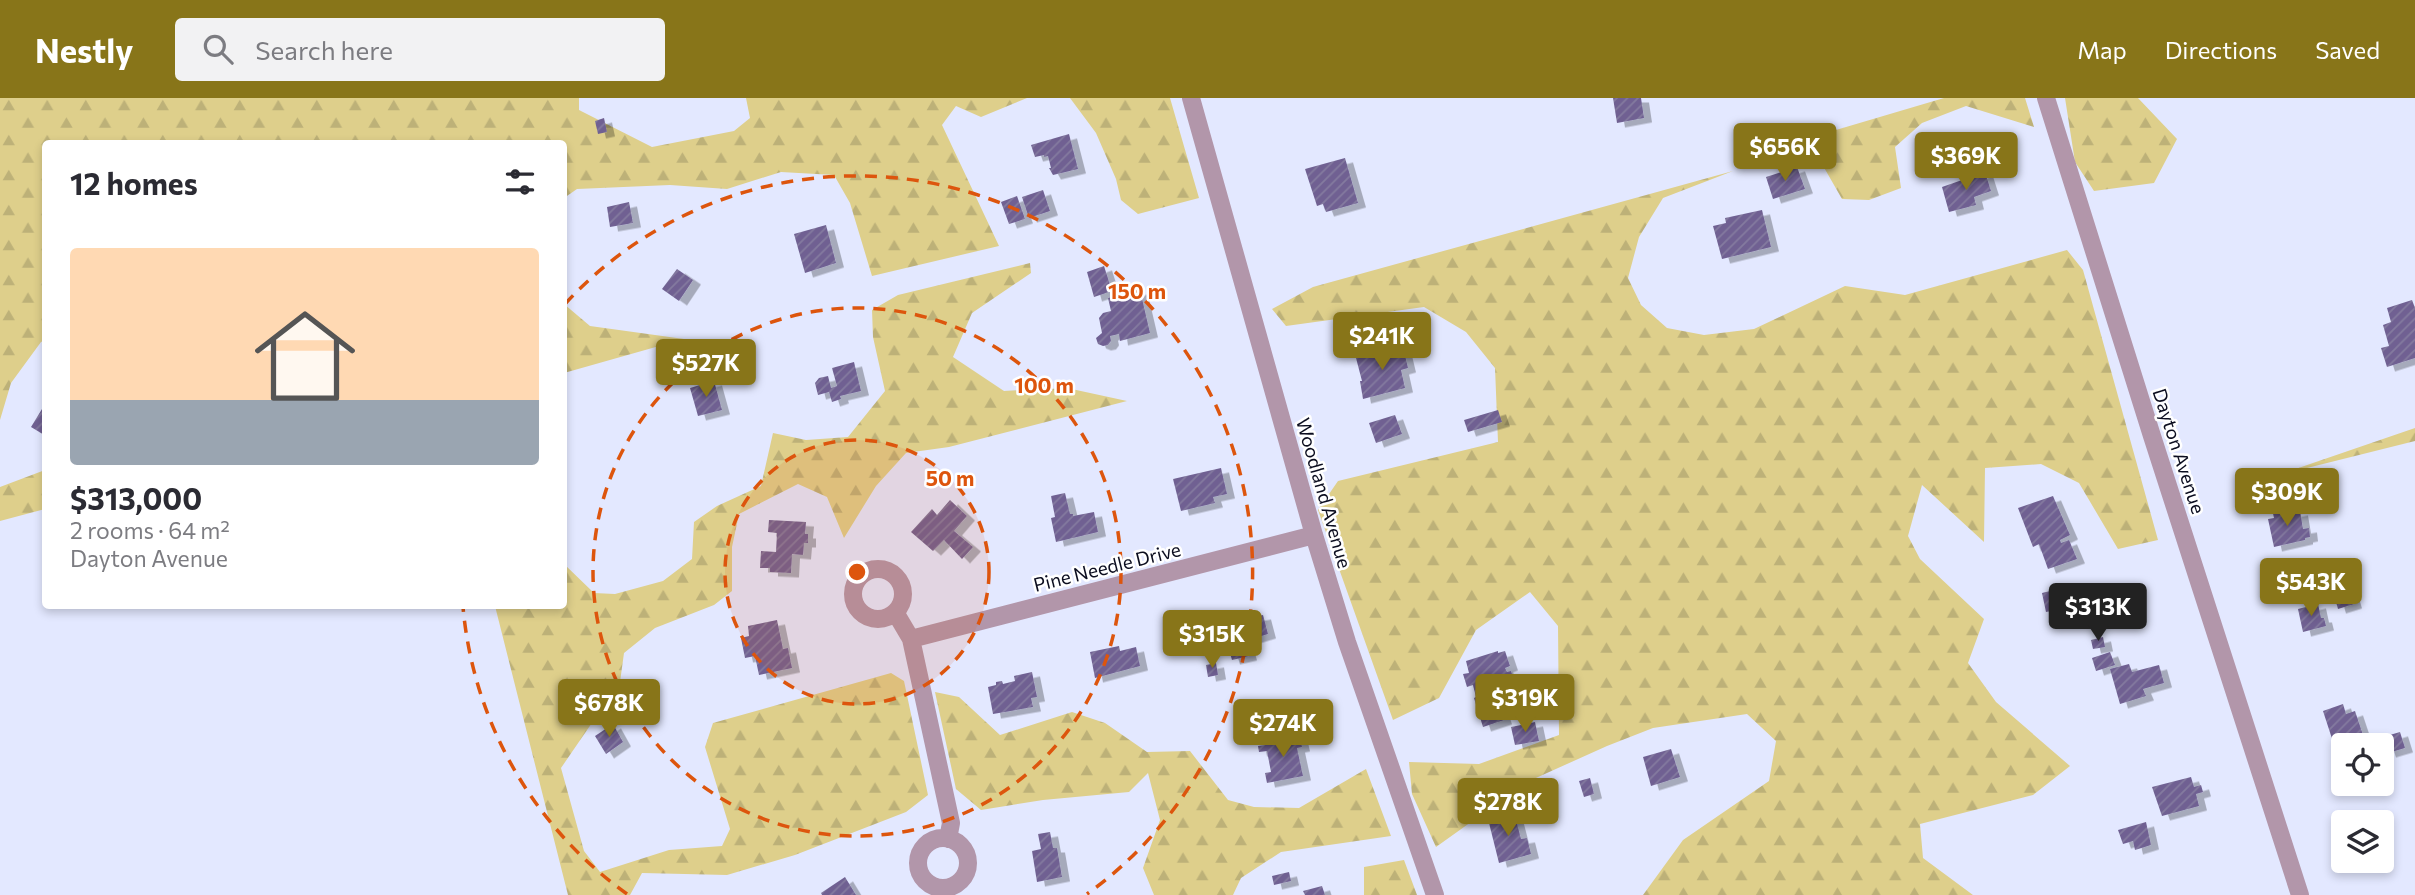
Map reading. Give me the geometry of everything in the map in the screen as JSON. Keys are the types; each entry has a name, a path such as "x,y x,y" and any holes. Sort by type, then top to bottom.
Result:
{"street":[{"name":"Woodland Avenue","path":"1191,98 1314,535 1347,642 1435,895"},
{"name":"Dayton Avenue","path":"2046,98 2300,895"},
{"name":"Pine Needle Drive","path":"911,639 1314,535"},
{"path":"895,611 911,639 951,823 948,839"}],"green space":[{"path":"0,98 579,98 579,110 652,147 734,131 750,118 746,98 1027,98 981,117 956,106 942,125 999,246 872,276 850,203 834,175 781,172 727,189 670,185 577,189 567,196 567,140 42,140 42,342 11,383 0,420"},
{"path":"1070,98 1170,98 1199,198 1138,214 1121,200 1116,179 1096,133"},
{"path":"1944,98 2025,98 2034,127 1966,106 1922,123 1895,147 1901,188 1869,200 1842,199 1822,164 1792,143"},
{"path":"2065,98 2138,98 2177,139 2154,183 2094,191 2075,162"},
{"path":"1733,171 1663,198 1639,237 1628,278 1641,305 1667,328 1704,335 1754,329 1845,286 1905,295 2067,250 2083,270 2158,540 2118,549 2079,483 2041,464 1985,468 1984,542 1922,485 1908,536 1920,559 1984,619 1968,663 1996,702 2070,766 2033,795 1920,824 1923,858 1973,895 1643,895 1683,840 1769,781 1776,741 1747,714 1653,728 1607,746 1527,782 1436,847 1412,794 1409,762 1479,764 1559,735 1558,626 1530,592 1476,630 1439,698 1393,720 1318,510 1338,481 1498,442 1495,368 1466,332 1424,307 1286,326 1272,309 1313,287"},
{"path":"1030,263 1031,273 972,313 953,357 1004,391 1067,388 1127,401 949,447 906,453 876,486 844,538 827,497 798,484 739,514 732,547 732,591 714,605 655,628 624,653 620,682 561,768 584,851 600,872 669,850 722,846 730,829 705,747 713,723 891,673 904,681 928,795 906,812 795,855 727,875 642,873 630,895 568,895 496,609 567,609 567,567 594,593 615,594 663,581 692,559 694,522 717,506 761,486 773,433 806,440 848,437 885,391 873,337 872,310 898,295"},
{"path":"567,307 590,326 684,339 567,372"},
{"path":"2415,428 2415,441 2275,476"},
{"path":"42,471 42,510 0,521 0,487"},
{"path":"935,692 959,697 1000,735 1072,712 1105,723 1147,752 1190,751 1228,800 1254,807 1299,808 1366,769 1391,836 1281,852 1241,878 1233,895 1154,895 1143,868 1160,820 1148,773 1129,792 1043,800 981,810 956,789"},
{"path":"1404,860 1417,895 1364,895 1364,867"}],"building":[{"path":"1613,98 1641,98 1644,118 1617,123"},
{"path":"604,118 607,132 598,134 595,121"},
{"path":"1069,134 1078,169 1053,175 1048,156 1035,157 1031,145"},
{"path":"1345,158 1358,203 1326,212 1323,204 1317,206 1305,169"},
{"path":"1797,167 1805,189 1773,199 1766,177"},
{"path":"1985,172 1991,191 1974,197 1976,205 1949,212 1942,187"},
{"path":"1043,190 1050,211 1029,218 1022,197"},
{"path":"1017,196 1025,219 1009,224 1001,202"},
{"path":"629,202 633,223 610,227 607,207"},
{"path":"1762,210 1771,247 1722,259 1713,226 1726,223 1725,218"},
{"path":"826,225 836,263 805,273 794,234"},
{"path":"1104,266 1112,291 1094,297 1087,272"},
{"path":"677,269 693,280 679,301 662,289"},
{"path":"1140,290 1150,333 1120,341 1119,334 1110,336 1108,345 1098,344 1096,338 1102,333 1099,318 1103,313 1111,311 1108,298"},
{"path":"2412,300 2415,308 2415,358 2387,367 2381,348 2389,346 2383,325 2391,322 2387,308"},
{"path":"1403,347 1408,368 1401,370 1405,388 1363,399 1356,358"},
{"path":"854,362 861,391 840,396 841,399 832,402 829,392 818,395 815,383 819,378 828,376 831,388 837,386 832,368"},
{"path":"714,381 722,410 698,416 690,388"},
{"path":"42,409 42,434 31,427"},
{"path":"1498,410 1502,422 1468,432 1464,420"},
{"path":"1395,415 1402,434 1376,443 1369,423"},
{"path":"1221,468 1227,494 1213,497 1215,503 1181,511 1173,479"},
{"path":"1065,493 1070,514 1073,516 1094,512 1098,532 1056,542 1051,518 1055,517 1051,496"},
{"path":"2053,496 2070,535 2060,540 2061,543 2069,540 2077,559 2048,569 2039,544 2033,547 2018,508"},
{"path":"950,500 967,516 954,531 973,547 962,559 944,540 933,551 911,532 932,509 937,515"},
{"path":"2283,507 2285,514 2300,511 2303,529 2309,528 2310,537 2274,547 2268,519 2274,518 2272,509"},
{"path":"769,520 806,522 805,534 808,534 808,543 804,543 803,555 792,554 791,573 770,572 770,568 760,568 761,551 776,552 777,533 768,532"},
{"path":"2348,583 2354,604 2338,609 2332,588"},
{"path":"2054,590 2058,610 2046,612 2042,593"},
{"path":"2318,604 2326,626 2303,632 2298,609"},
{"path":"1247,614 1248,618 1263,615 1268,634 1245,641 1249,656 1232,660 1220,619"},
{"path":"777,620 783,649 788,648 792,668 759,675 755,656 745,658 741,638 749,636 748,626"},
{"path":"2103,637 2105,647 2093,649 2091,640"},
{"path":"1119,646 1120,651 1136,647 1140,666 1095,678 1090,652"},
{"path":"1505,651 1510,666 1505,668 1507,672 1511,671 1514,681 1527,676 1532,691 1499,704 1504,720 1483,727 1473,685 1467,687 1463,674 1469,673 1466,661"},
{"path":"2110,652 2115,665 2096,671 2092,658"},
{"path":"1216,663 1218,675 1208,677 1206,665"},
{"path":"2129,664 2132,672 2159,665 2164,683 2143,689 2146,696 2120,704 2110,669"},
{"path":"1032,672 1037,697 1031,698 1033,707 993,714 988,687 996,685 996,682 1002,681 1003,684 1015,681 1014,676"},
{"path":"2343,704 2346,714 2355,711 2362,733 2331,733 2331,736 2323,711"},
{"path":"1535,722 1539,741 1515,745 1511,727"},
{"path":"613,724 623,742 606,754 595,736"},
{"path":"2400,732 2405,748 2394,751 2394,734"},
{"path":"1286,737 1286,741 1300,738 1302,747 1297,748 1303,776 1267,783 1265,773 1271,772 1267,751 1259,752 1258,746"},
{"path":"1671,749 1680,777 1651,786 1643,757"},
{"path":"2191,777 2194,787 2201,785 2203,792 2196,794 2199,806 2162,816 2152,787"},
{"path":"1590,778 1594,794 1584,797 1579,781"},
{"path":"1514,812 1521,839 1527,838 1531,854 1499,863 1488,819"},
{"path":"2146,822 2151,845 2135,850 2133,841 2123,844 2118,830"},
{"path":"1050,832 1053,848 1057,848 1062,877 1037,882 1032,851 1041,849 1038,834"},
{"path":"1289,872 1291,881 1274,885 1272,876"},
{"path":"845,877 856,895 822,895 821,893"},
{"path":"1322,886 1325,895 1305,895 1303,891"}]}
